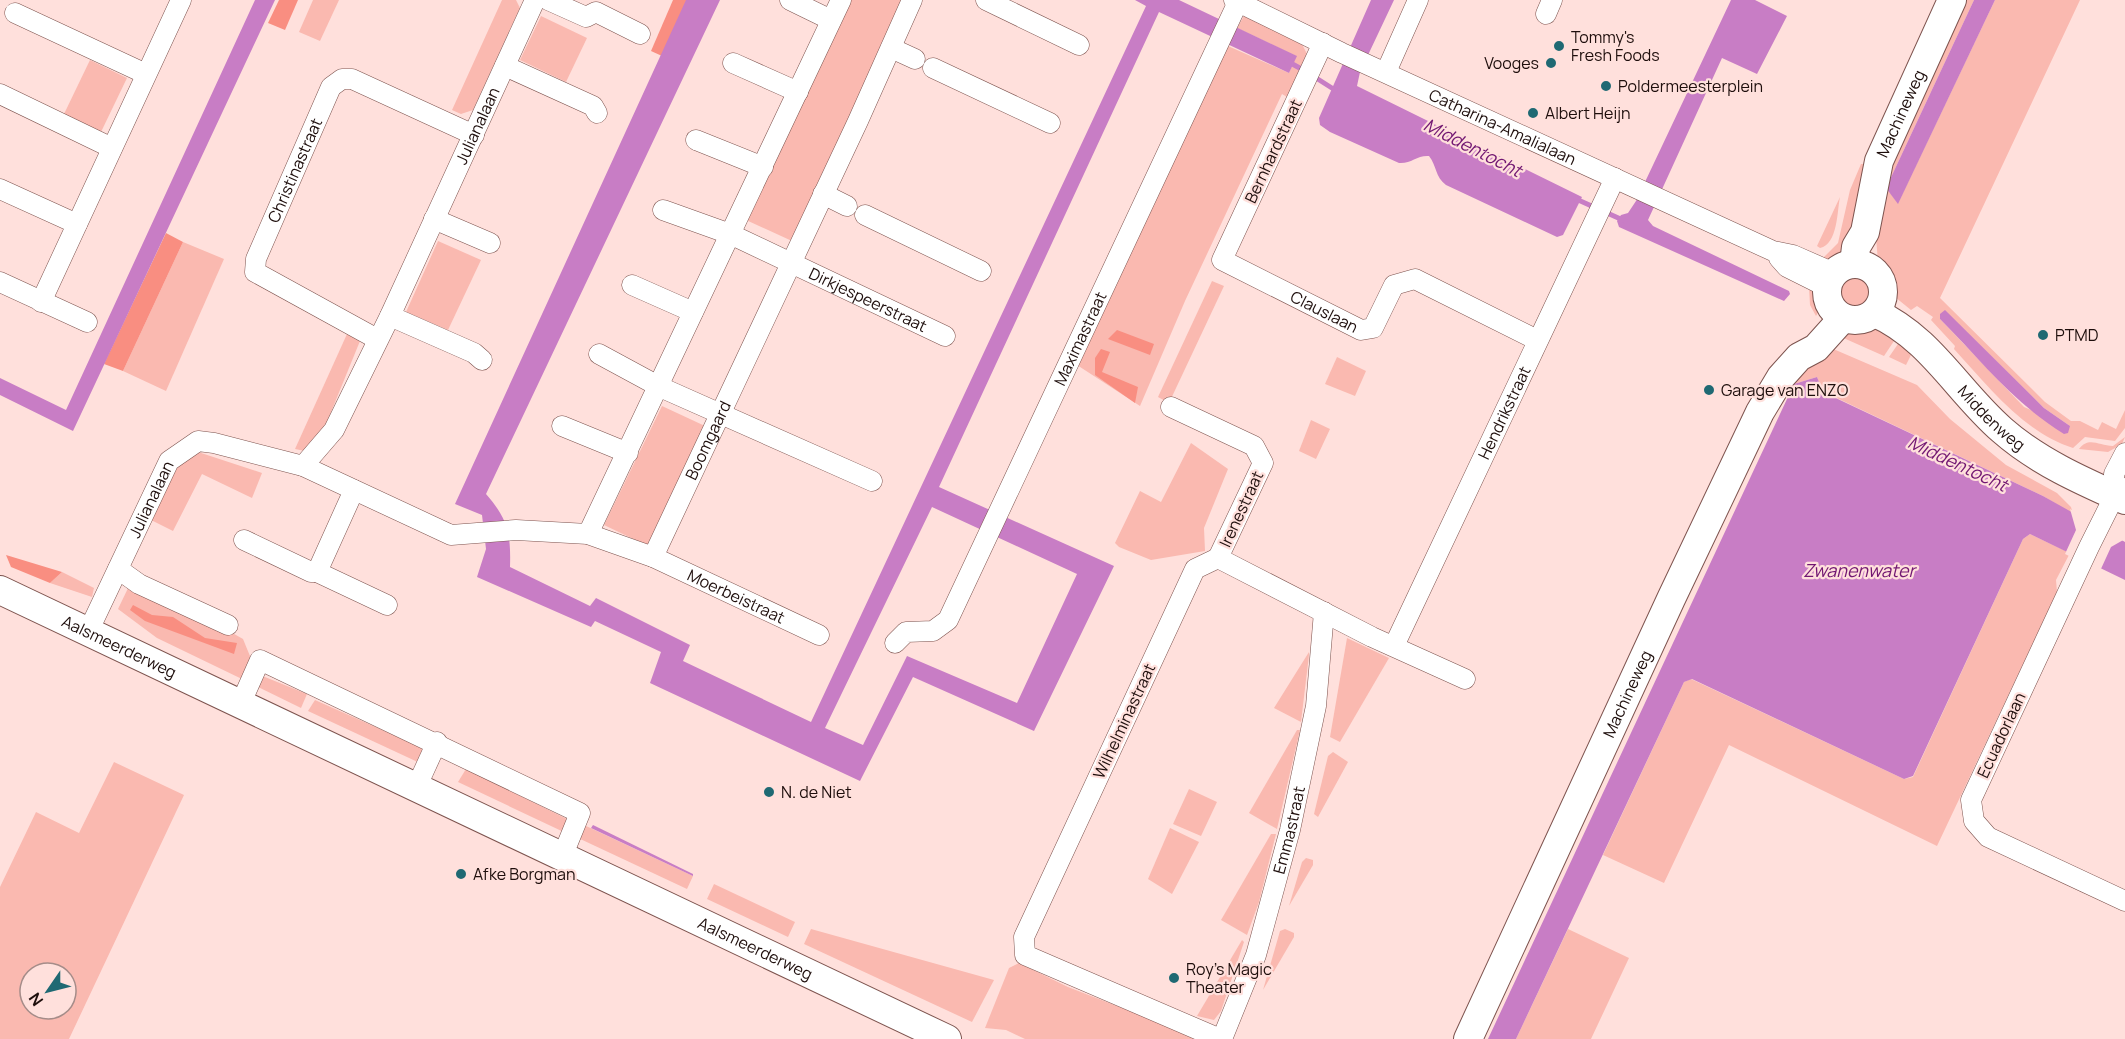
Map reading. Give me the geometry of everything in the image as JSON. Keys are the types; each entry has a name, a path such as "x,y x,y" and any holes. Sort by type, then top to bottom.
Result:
{"street":[{"name":"Julianalaan","path":"303,466 334,430 390,316 535,0"},
{"path":"548,0 586,17 596,12 640,34"},
{"path":"790,0 831,20"},
{"path":"653,557 588,534 660,387 693,312 841,0"},
{"name":"Boomgaard","path":"653,557 912,0"},
{"path":"986,0 1079,45"},
{"path":"1378,68 1418,0"},
{"name":"Machineweg","path":"1468,1039 1731,472 1773,390 1799,357 1816,348 1843,287 1856,247 1865,232 1879,161 1952,0"},
{"path":"40,302 178,1"},
{"name":"Catharina-Amalialaan","path":"1235,6 1378,68 1773,251 1787,267 1843,287"},
{"name":"Maximastraat","path":"895,643 906,632 933,631 948,620 1235,6"},
{"path":"15,13 146,74"},
{"name":"Bernhardstraat","path":"1222,260 1323,43"},
{"path":"891,48 915,59"},
{"path":"734,63 798,92"},
{"path":"505,66 593,106 597,113"},
{"path":"933,68 1050,123"},
{"name":"Christinastraat","path":"377,339 255,272 256,259 331,87 342,79 352,79 474,135"},
{"path":"0,94 112,148"},
{"path":"696,140 763,167"},
{"name":"Hendrikstraat","path":"1394,646 1428,580 1537,340 1615,178"},
{"path":"0,189 76,224"},
{"path":"823,194 846,206"},
{"path":"663,210 730,234 790,262"},
{"path":"865,215 981,271"},
{"path":"434,219 490,243"},
{"name":"Clauslaan","path":"1222,260 1361,330 1373,328 1394,285 1415,279 1537,340"},
{"name":"Dirkjespeerstraat","path":"790,262 945,336"},
{"path":"0,282 87,322"},
{"path":"1882,282 1879,304 1857,321 1843,287 1882,282"},
{"path":"632,285 693,312"},
{"name":"Middenweg","path":"1879,304 1928,328 2005,410 2030,430 2122,482"},
{"path":"390,316 474,353 482,360"},
{"path":"599,354 660,387 872,480"},
{"name":"Irenestraat","path":"1171,407 1254,446 1263,463 1218,558"},
{"path":"562,426 628,453"},
{"name":"Julianalaan","path":"88,632 169,461 184,448 198,441 303,466 451,535 516,530 588,534"},
{"name":"Ecuadorlaan","path":"2122,482 1971,800 1974,821 1988,837 2125,901"},
{"path":"317,572 354,490"},
{"path":"244,540 387,605"},
{"name":"Moerbeistraat","path":"653,557 819,635"},
{"path":"1218,558 1324,612 1465,679"},
{"name":"Wilhelminastraat","path":"1218,558 1196,569 1024,937 1025,955 1221,1039"},
{"path":"118,569 139,584 228,625"},
{"name":"Aalsmeerderweg","path":"0,590 947,1039"},
{"name":"Emmastraat","path":"1221,1039 1257,955 1290,830 1316,706 1324,612"},
{"path":"240,705 260,660 437,742 580,813 562,857"},
{"path":"416,788 437,742"}],"shaded area":[{"path":"279,0 298,0 285,30 268,23"},
{"path":"313,0 339,0 320,41 299,32"},
{"path":"502,0 516,0 520,8 473,110 461,114 452,110"},
{"path":"673,0 688,0 662,56 651,51"},
{"path":"848,0 905,0 792,241 746,220"},
{"path":"1962,0 1974,0 1886,188 1898,203 1995,0 2080,0 1940,298 2045,402 2071,421 2080,421 2098,430 2102,422 2116,429 2125,410 2125,428 2115,441 2085,437 2073,448 2038,431 2022,419 1980,378 1931,320 1933,317 1917,306 1911,310 1895,297 1878,262 1876,237 1886,165","holes":["1945,311 2044,408 2070,426 2024,407 1940,319"]},
{"path":"541,16 587,38 566,82 520,60"},
{"path":"1244,16 1302,44 1308,56 1287,97 1282,94 1185,301 1140,406 1077,365 1218,58 1228,46 1289,73 1296,56 1237,28"},
{"path":"90,60 127,78 101,132 64,114"},
{"path":"1861,164 1865,164 1843,260 1823,261 1823,258 1838,243 1850,190"},
{"path":"1840,197 1833,234 1826,245 1820,248 1817,246"},
{"path":"166,233 183,242 123,371 104,364"},
{"path":"438,241 481,260 448,330 406,312"},
{"path":"183,242 224,259 166,391 123,371"},
{"path":"1856,277 1867,281 1871,292 1867,303 1856,307 1845,303 1841,292 1845,281"},
{"path":"1212,281 1224,286 1169,403 1158,397"},
{"path":"1809,287 1816,293 1821,303 1816,316 1810,305"},
{"path":"1871,324 1896,338 1884,356 1839,336 1853,327"},
{"path":"1117,330 1154,344 1150,355 1108,339"},
{"path":"347,334 360,341 320,439 305,451 295,449"},
{"path":"1900,341 1912,353 1906,365 1889,357"},
{"path":"1831,348 1917,385 1950,419 2006,465 2057,493 2071,507 2073,514 2043,496 1822,391 1817,377 1794,384 1822,351"},
{"path":"1101,349 1110,352 1102,372 1138,387 1135,403 1095,375 1095,358"},
{"path":"1337,357 1366,371 1355,396 1325,384"},
{"path":"662,406 705,426 648,546 604,525"},
{"path":"1311,420 1330,429 1316,459 1299,451"},
{"path":"2125,437 2122,444 2108,452 2079,449 2090,442 2113,446"},
{"path":"1191,443 1228,469 1204,528 1205,551 1151,560 1119,547 1115,543 1140,491 1161,502"},
{"path":"195,451 262,473 252,498 202,474 173,531 151,520 178,466"},
{"path":"2030,534 2070,553 2056,580 2057,592 1937,846 1729,745 1664,883 1603,855 1684,682 1691,679 1904,779 1913,777 2023,539"},
{"path":"6,555 62,572 50,583 11,567"},
{"path":"62,572 94,588 92,597 50,583"},
{"path":"130,584 204,617 243,639 252,661 244,680 157,638 118,609"},
{"path":"133,605 152,615 173,617 205,638 237,643 234,654 145,621 130,610"},
{"path":"1347,638 1389,658 1340,742 1330,737"},
{"path":"1309,652 1309,655 1301,722 1274,708"},
{"path":"260,675 307,694 301,708 254,685"},
{"path":"315,700 425,749 422,764 308,711"},
{"path":"1297,730 1300,730 1277,829 1249,813"},
{"path":"1333,752 1348,762 1318,817 1314,814 1328,756"},
{"path":"114,762 184,795 78,1020 78,961 18,961 18,1021 77,1021 69,1039 0,1039 0,887 36,812 79,833"},
{"path":"466,769 571,821 568,834 458,782"},
{"path":"1189,789 1217,802 1201,836 1173,824"},
{"path":"584,825 693,876 687,889 576,837"},
{"path":"1170,828 1199,842 1172,894 1148,879"},
{"path":"1271,834 1276,834 1259,902 1247,935 1221,920"},
{"path":"1306,858 1313,860 1313,865 1289,906 1302,862"},
{"path":"714,884 795,922 788,937 707,899"},
{"path":"811,929 994,980 972,1022 804,944"},
{"path":"1285,929 1294,933 1294,937 1263,990 1280,931"},
{"path":"1568,929 1629,958 1591,1039 1516,1039"},
{"path":"1242,940 1244,942 1221,1011 1214,1020 1197,1016"},
{"path":"1019,963 1068,987 1202,1039 1025,1039 1006,1030 985,1028 1009,968"}],"water":[{"path":"255,0 275,0 73,431 0,395 0,378 66,410"},
{"path":"686,0 720,0 486,494 504,519 507,528 510,567 590,606 596,598 690,645 683,661 811,722 1146,6 1135,0 1179,0 1297,56 1289,73 1159,12 939,487 1114,566 1034,731 913,677 860,781 650,683 661,652 595,621 591,627 477,577 486,549 482,515 455,504","holes":["932,507 1077,574 1017,703 907,656 863,745 825,728"]},
{"path":"1371,0 1394,0 1360,72 1357,86 1582,197 1563,235 1557,237 1446,185 1429,156 1399,163 1330,132 1320,125 1319,118"},
{"path":"1731,0 1755,0 1787,16 1757,74 1722,58 1648,220 1653,226 1789,291 1790,294 1784,301 1619,227 1617,221 1621,215 1628,213 1636,201"},
{"path":"1974,0 1995,0 1898,204 1886,188"},
{"path":"1945,310 2044,408 2070,426 2068,433 2064,434 2045,421 1998,380 1940,319 1940,314"},
{"name":"Zwanenwater","path":"1817,377 1823,392 2043,496 2125,542 2125,580 2030,534 2023,539 1913,776 1904,779 1692,679 1684,682 1516,1039 1488,1039 1794,384"},
{"path":"593,825 693,874 693,876 591,828"}],"pier":[{"path":"2070,509 2125,539 2111,547 2100,571 2065,554 2076,530"}],"waterway":[{"name":"Middentocht","path":"1287,61 1305,71"},
{"name":"Middentocht","path":"1313,76 1335,90"},
{"name":"Middentocht","path":"1576,199 1625,221"}],"place":[{"name":"Tommy's Fresh Foods","path":"1559,46"},
{"name":"Vooges","path":"1551,63"},
{"name":"Poldermeesterplein","path":"1606,86"},
{"name":"Albert Heijn","path":"1533,113"},
{"name":"PTMD","path":"2043,335"},
{"name":"Garage van ENZO","path":"1709,390"},
{"name":"N. de Niet","path":"769,792"},
{"name":"Afke Borgman","path":"461,874"},
{"name":"Roy's Magic Theater","path":"1174,978"}]}
